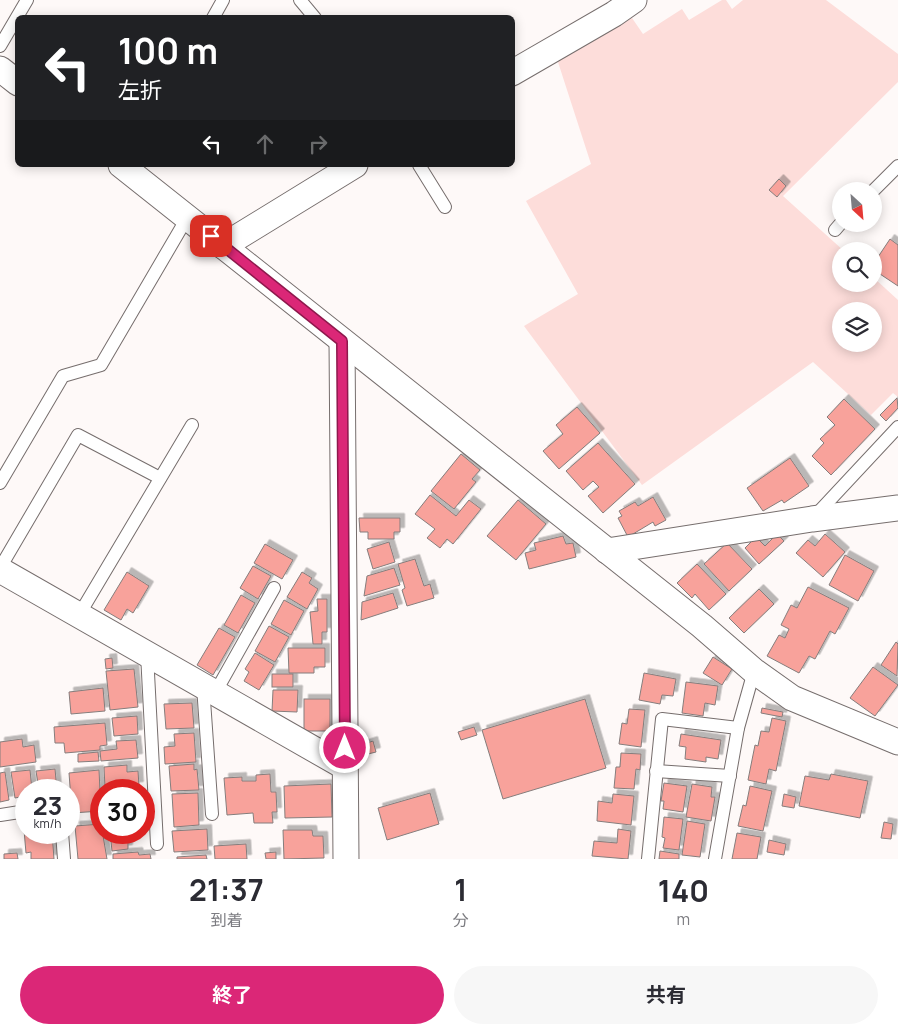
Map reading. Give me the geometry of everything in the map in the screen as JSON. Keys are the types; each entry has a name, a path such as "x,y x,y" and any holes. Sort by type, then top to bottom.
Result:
{"street":[{"path":"515,71 614,14 634,0"},
{"path":"0,69 15,81"},
{"path":"125,167 702,626 754,671 792,698 898,742"},
{"path":"223,246 353,167"},
{"path":"342,341 346,859"},
{"path":"607,551 812,519 898,508"},
{"path":"0,569 345,767"}],"lane":[{"path":"18,15 27,0"},
{"path":"215,15 223,0"},
{"path":"300,0 312,15"},
{"path":"0,46 15,20"},
{"path":"882,182 898,166"},
{"path":"420,167 445,207"},
{"path":"0,483 63,376 101,365 187,218"},
{"path":"79,615 192,425"},
{"path":"812,519 898,427"},
{"path":"0,569 78,435 160,478"},
{"path":"212,814 209,689 274,588"},
{"path":"147,654 157,844"},
{"path":"715,859 738,728 754,671"},
{"path":"648,859 662,719 738,728"},
{"path":"656,771 730,776"},
{"path":"0,815 15,813"},
{"path":"63,844 64,859"}],"shaded area":[{"path":"722,0 726,0 732,9 743,0 826,0 898,54 898,82 783,196 834,242 832,242 832,292 882,292 882,285 898,300 898,397 893,393 871,415 813,362 642,485 524,326 578,294 526,201 591,164 557,59 632,18 643,34 682,9 689,20"}],"building":[{"path":"779,179 786,186 777,197 769,190"},
{"path":"890,239 898,245 898,286 882,275 882,251"},
{"path":"897,398 898,408 886,421 880,415"},
{"path":"844,399 875,429 831,475 812,456 824,443 820,439 835,425 827,417"},
{"path":"577,407 600,433 559,469 543,451 563,434 556,425"},
{"path":"598,443 635,484 603,513 588,496 599,487 593,481 583,490 566,471"},
{"path":"461,454 480,470 472,479 476,482 454,509 431,491"},
{"path":"790,458 809,486 784,503 782,500 763,511 747,488"},
{"path":"430,495 456,516 469,500 481,509 453,544 447,539 440,548 427,538 435,529 415,514"},
{"path":"653,497 666,520 655,526 653,522 628,537 618,518 622,516 619,511 635,502 638,506"},
{"path":"518,500 546,524 516,560 487,536"},
{"path":"359,518 400,518 400,532 394,532 394,539 368,539 368,532 360,532"},
{"path":"777,534 784,541 759,564 745,548 756,537 765,546"},
{"path":"825,534 845,552 823,577 796,553 808,540 815,546"},
{"path":"563,536 566,544 573,543 576,557 529,569 525,553 536,550 534,543"},
{"path":"389,542 395,562 373,569 367,549"},
{"path":"727,543 752,569 729,591 704,564"},
{"path":"265,544 293,560 282,579 254,563"},
{"path":"845,555 874,571 858,601 829,585"},
{"path":"415,559 424,586 430,584 434,598 407,606 402,590 405,588 398,564"},
{"path":"697,564 726,594 709,610 695,594 692,598 677,583"},
{"path":"253,566 271,576 258,599 240,588"},
{"path":"394,568 400,585 364,596 367,576"},
{"path":"127,572 149,586 133,613 127,609 121,620 104,610"},
{"path":"302,572 312,578 309,583 318,589 307,609 287,597"},
{"path":"808,587 849,608 835,634 830,631 815,659 809,656 799,673 767,656 779,635 785,638 789,629 781,625 791,605 797,608"},
{"path":"759,589 774,604 744,633 729,618"},
{"path":"393,593 398,608 361,620 362,602"},
{"path":"241,595 255,603 238,633 224,625"},
{"path":"317,599 327,599 327,632 322,632 322,644 313,644 310,612 318,611"},
{"path":"284,600 304,611 291,635 271,624"},
{"path":"269,626 289,637 275,662 255,651"},
{"path":"219,628 235,637 213,675 197,665"},
{"path":"896,642 898,644 897,676 881,665"},
{"path":"288,648 325,648 325,667 314,667 314,673 289,673"},
{"path":"255,653 274,665 259,690 244,681 249,672 245,669"},
{"path":"713,657 732,669 722,685 703,673"},
{"path":"112,658 113,668 106,669 105,659"},
{"path":"873,667 898,685 875,716 850,698"},
{"path":"134,669 138,707 110,710 106,671"},
{"path":"644,673 676,679 673,696 662,695 660,704 639,700"},
{"path":"272,674 293,674 293,687 272,687"},
{"path":"686,682 718,686 715,705 705,703 703,716 682,713"},
{"path":"103,688 105,711 71,714 69,692"},
{"path":"273,690 298,690 297,712 272,711"},
{"path":"304,699 330,699 330,731 304,731"},
{"path":"585,699 606,768 503,799 482,730"},
{"path":"192,703 194,728 166,729 164,704"},
{"path":"762,708 783,712 782,717 761,713"},
{"path":"629,709 645,710 641,747 619,744 622,723 627,724"},
{"path":"137,716 138,734 114,736 112,718"},
{"path":"772,718 786,721 776,771 769,769 766,784 748,780 755,745 758,746 761,731 769,732"},
{"path":"105,723 107,745 100,746 100,750 65,753 64,743 55,743 54,727"},
{"path":"474,727 477,735 461,740 458,732"},
{"path":"194,733 196,762 165,764 164,747 175,746 174,734"},
{"path":"681,734 721,740 718,759 706,757 706,762 685,759 686,747 679,746"},
{"path":"22,739 23,747 34,745 36,762 0,767 0,742"},
{"path":"136,740 138,758 101,761 100,751 117,749 116,741"},
{"path":"373,741 376,752 364,755 361,745"},
{"path":"98,752 99,761 78,762 78,754"},
{"path":"621,753 641,754 640,770 636,769 634,789 614,788 616,767 620,767"},
{"path":"194,764 194,770 197,769 199,790 171,791 169,766"},
{"path":"127,765 127,772 138,771 139,779 105,779 104,767"},
{"path":"55,769 56,779 37,779 36,771"},
{"path":"30,770 31,779 15,779 15,798 11,772"},
{"path":"99,770 99,779 90,779 90,812 80,812 80,779 69,779 69,773"},
{"path":"5,772 9,800 0,802 0,773"},
{"path":"270,774 271,792 276,792 277,812 272,812 273,823 254,823 253,813 227,815 224,778 242,777 242,781 256,781 256,775"},
{"path":"831,774 868,781 860,818 799,806 805,776 829,780"},
{"path":"664,783 687,786 683,812 663,809 664,801 661,801"},
{"path":"331,784 332,817 285,818 284,786"},
{"path":"692,784 712,787 711,797 715,797 711,821 686,817"},
{"path":"750,786 772,791 763,831 738,826 743,805 746,806"},
{"path":"198,793 199,825 174,827 172,794"},
{"path":"430,793 439,824 387,840 378,808"},
{"path":"613,794 634,796 631,825 597,821 598,801 612,803"},
{"path":"784,794 796,797 794,808 782,806"},
{"path":"664,817 683,819 679,850 663,848 665,838 662,837"},
{"path":"687,821 705,824 700,857 682,855"},
{"path":"884,822 893,824 891,839 881,838"},
{"path":"90,825 90,844 104,844 107,859 78,859 77,844 80,844 80,826"},
{"path":"207,829 208,850 174,852 172,831"},
{"path":"618,829 631,831 628,859 592,856 594,841 617,843"},
{"path":"283,830 312,830 313,836 323,836 324,858 284,859"},
{"path":"737,833 761,837 757,859 732,859"},
{"path":"769,840 786,844 784,855 767,852"},
{"path":"25,844 53,844 54,859 31,859 31,852 26,853"},
{"path":"111,844 128,844 128,849 112,851"},
{"path":"246,844 247,859 215,859 214,846"},
{"path":"660,851 679,854 679,859 659,859"},
{"path":"138,852 139,855 150,854 151,859 113,859 113,854"},
{"path":"276,852 276,859 266,859 265,853"},
{"path":"17,853 18,859 4,859 4,854"},
{"path":"206,855 207,859 177,859 177,857"}],"route":[{"path":"211,236 342,341 345,748"}]}
